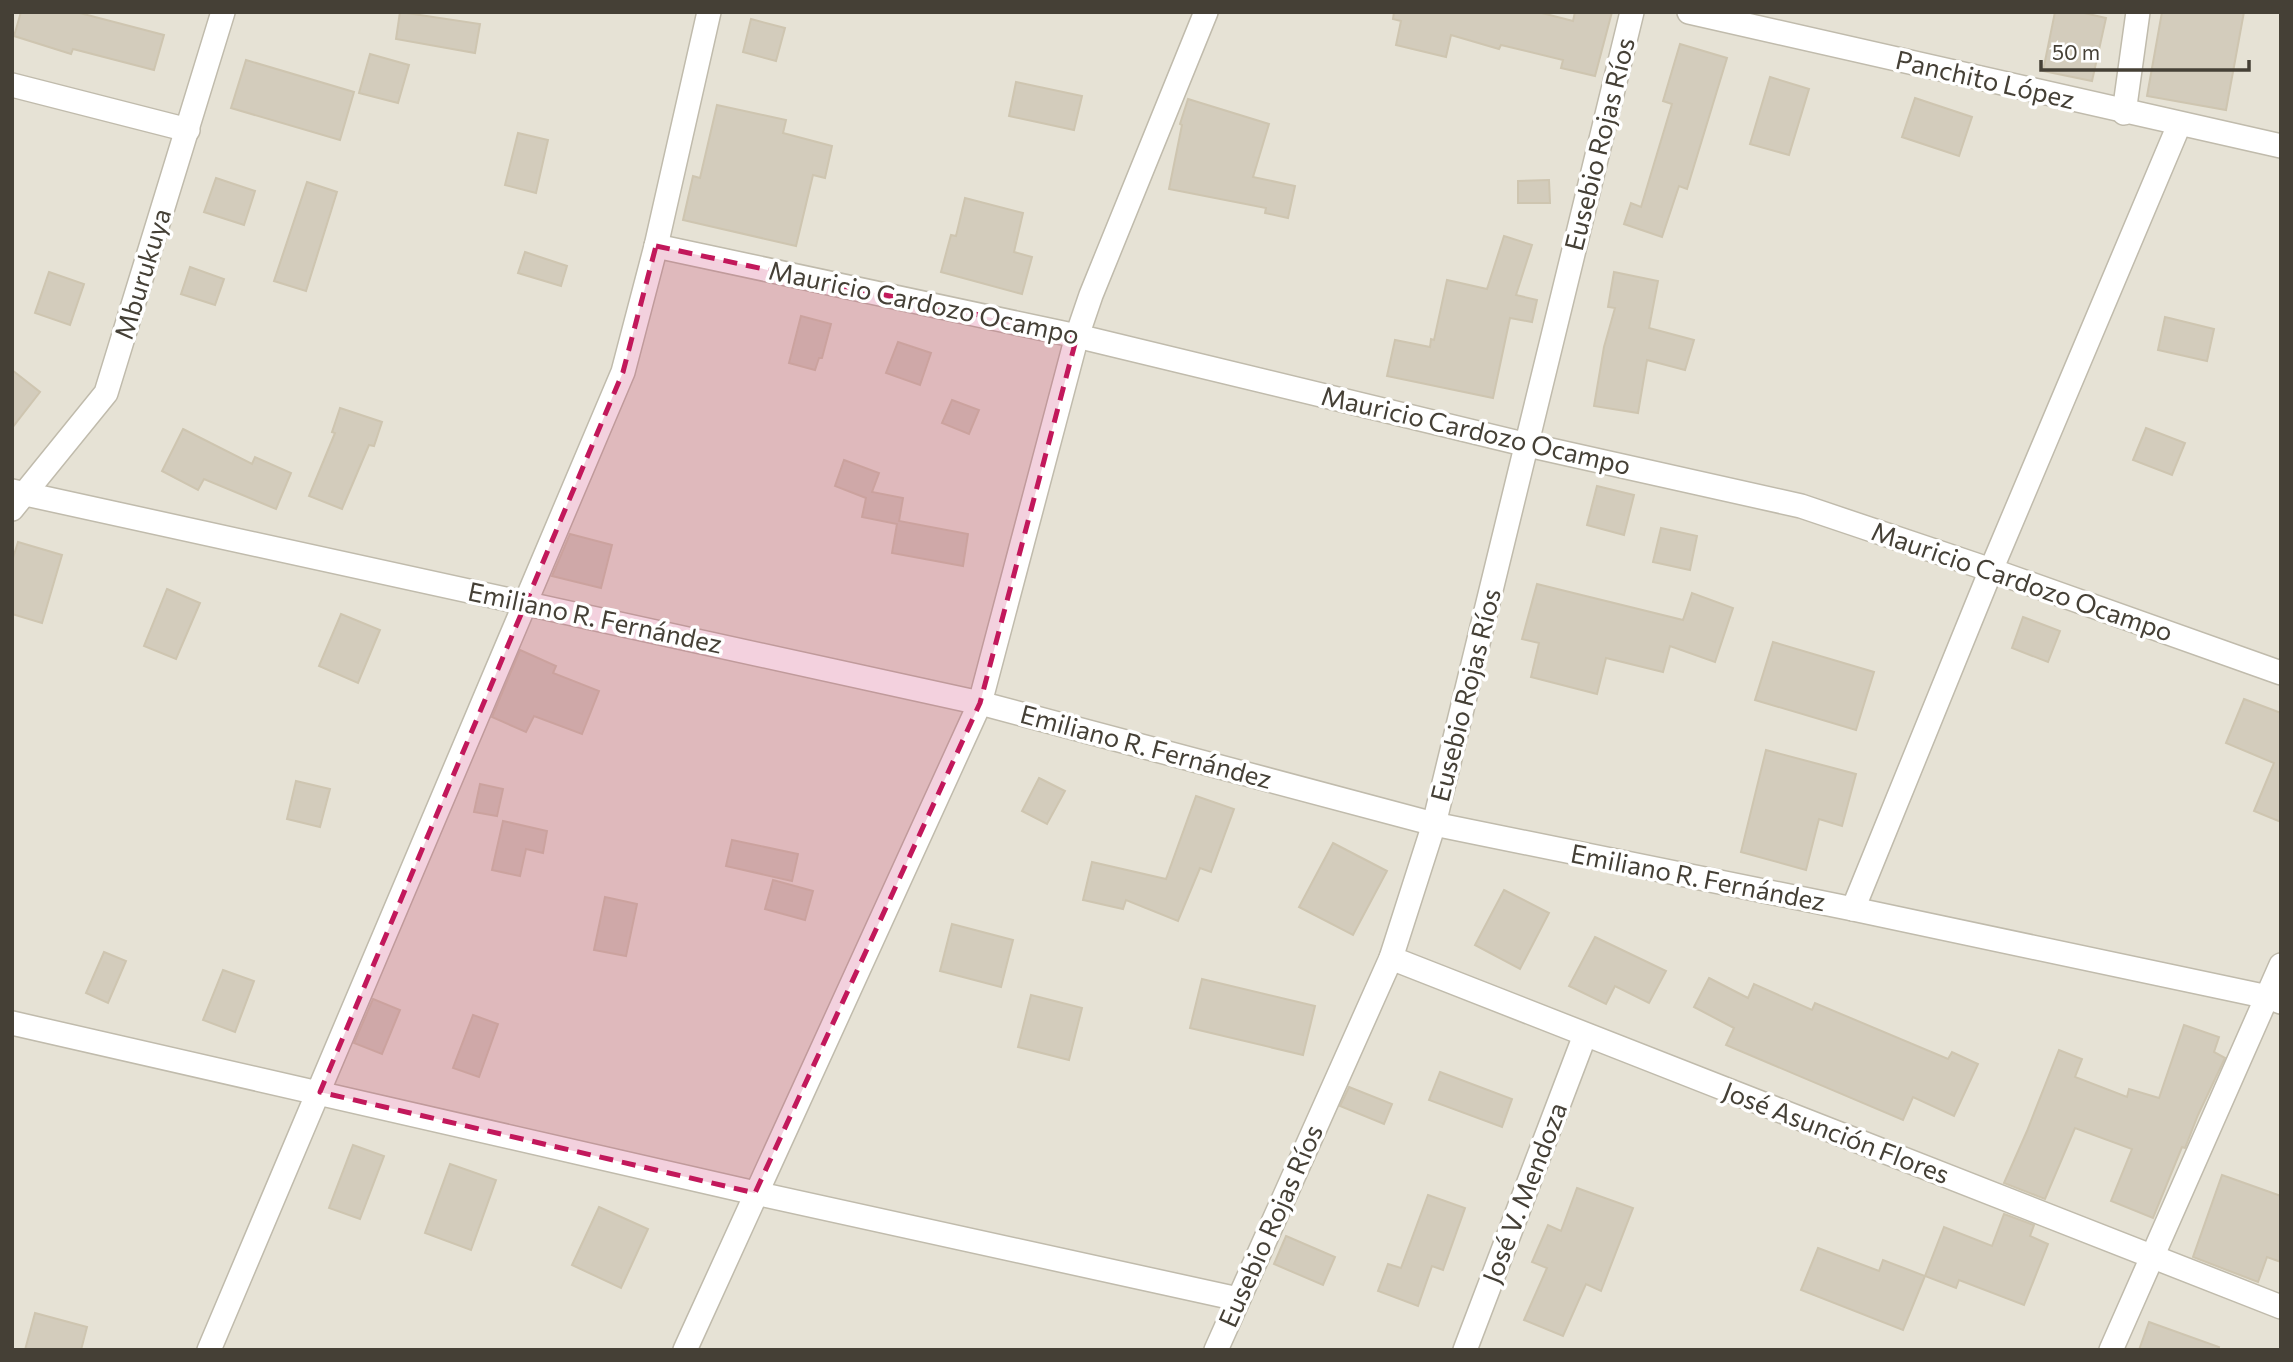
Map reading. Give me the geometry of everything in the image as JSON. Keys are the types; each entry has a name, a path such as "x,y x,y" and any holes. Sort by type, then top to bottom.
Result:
{"street":[{"name":"Mburukuya","path":"17,498 106,393 223,12"},
{"path":"209,1350 623,372 656,246 709,12"},
{"path":"685,1350 980,703 1077,336 1091,295 1206,12"},
{"name":"Eusebio Rojas Ríos","path":"1216,1350 1391,958 1434,824 1632,12"},
{"name":"Panchito López","path":"1689,12 2124,113 2281,146"},
{"path":"2124,113 2138,12"},
{"path":"12,85 188,130"},
{"path":"1853,909 1991,570 2179,125"},
{"name":"Mauricio Cardozo Ocampo","path":"656,246 1077,336 1528,445 1801,506 2281,673"},
{"name":"Emiliano R. Fernández","path":"17,498 526,603 980,703 1434,824 1853,909 2274,999"},
{"name":"José Asunción Flores","path":"1391,958 2281,1307"},
{"path":"2110,1350 2274,999 2281,965"},
{"path":"12,1023 755,1193 1238,1299"},
{"name":"José V. Mendoza","path":"1465,1350 1586,1035"}],"highlighted area":[{"path":"656,246 1077,336 980,703 755,1193 320,1092 623,372"}],"shaded area":[{"path":"12,12 2281,12 2281,1350 12,1350"}],"building":[{"path":"21,12 76,12 164,35 154,70 73,49 71,54 14,36"},
{"path":"400,12 480,24 475,53 396,39"},
{"path":"1394,12 1538,12 1573,21 1575,12 1612,12 1595,76 1561,68 1563,60 1501,45 1499,49 1451,35 1446,57 1396,45 1401,21 1393,19"},
{"path":"2055,12 2080,12 2106,18 2092,81 2043,71"},
{"path":"2162,12 2244,12 2226,110 2147,96"},
{"path":"751,19 785,28 776,61 743,52"},
{"path":"1680,44 1727,58 1687,189 1679,186 1662,237 1624,224 1631,203 1641,207 1672,104 1663,101"},
{"path":"370,54 409,65 398,103 359,93"},
{"path":"246,60 354,92 340,140 231,108"},
{"path":"1770,77 1809,89 1789,155 1750,144"},
{"path":"1016,82 1082,96 1074,130 1009,116"},
{"path":"1915,98 1972,117 1959,156 1902,137"},
{"path":"1188,99 1269,124 1253,177 1295,186 1288,218 1265,213 1266,208 1169,189 1182,125 1180,124"},
{"path":"717,105 786,120 783,133 832,146 825,178 813,175 796,246 683,220 693,176 700,178"},
{"path":"518,133 548,140 536,193 505,185"},
{"path":"216,178 255,191 244,225 204,212"},
{"path":"1549,180 1550,203 1518,203 1518,181"},
{"path":"307,182 337,192 306,291 274,281"},
{"path":"965,198 1023,213 1014,252 1032,257 1022,294 941,272 951,235 956,236"},
{"path":"1504,236 1532,245 1516,295 1537,300 1532,322 1510,318 1493,398 1387,376 1395,340 1430,347 1431,339 1434,340 1447,280 1487,289"},
{"path":"525,252 567,266 561,286 518,273"},
{"path":"190,267 224,279 215,305 181,294"},
{"path":"49,272 84,284 70,325 35,313"},
{"path":"1614,272 1658,281 1649,328 1694,340 1685,370 1647,360 1638,413 1594,406 1604,347 1615,308 1608,307"},
{"path":"801,316 831,324 822,358 819,358 815,370 789,363"},
{"path":"2165,317 2214,329 2207,361 2158,350"},
{"path":"898,342 931,353 920,385 886,373"},
{"path":"12,370 40,392 12,428"},
{"path":"952,400 979,410 969,434 942,423"},
{"path":"340,408 382,422 374,446 369,445 342,509 309,496 335,433 332,432"},
{"path":"2146,428 2185,443 2172,475 2133,460"},
{"path":"183,429 252,464 255,457 291,473 276,509 204,479 198,490 162,471"},
{"path":"844,460 879,473 872,492 903,498 899,521 968,534 963,566 892,553 897,524 862,517 866,498 835,486"},
{"path":"1597,486 1634,495 1624,535 1587,525"},
{"path":"1661,528 1697,536 1690,570 1653,562"},
{"path":"570,534 612,545 601,588 552,576"},
{"path":"18,542 62,555 42,623 12,614 12,561"},
{"path":"1537,584 1683,620 1692,593 1733,608 1715,662 1670,646 1663,672 1606,658 1597,694 1531,677 1539,643 1522,639"},
{"path":"167,589 200,603 176,659 144,646"},
{"path":"341,614 380,630 358,683 319,666"},
{"path":"2023,617 2060,631 2048,662 2012,648"},
{"path":"1773,642 1874,672 1856,730 1755,700"},
{"path":"520,650 556,666 553,673 599,691 582,734 534,716 526,732 492,717"},
{"path":"2244,699 2281,713 2281,822 2254,811 2274,763 2226,743"},
{"path":"1766,750 1856,774 1842,826 1819,819 1806,870 1741,852"},
{"path":"1039,778 1065,791 1047,824 1022,811"},
{"path":"296,781 330,789 320,827 287,819"},
{"path":"480,784 503,789 497,816 474,812"},
{"path":"1196,796 1234,809 1211,872 1200,868 1178,921 1126,900 1123,909 1083,900 1092,862 1166,879"},
{"path":"503,821 547,831 543,853 526,849 520,876 492,870"},
{"path":"732,840 798,854 792,881 726,866"},
{"path":"1333,843 1387,871 1353,935 1299,907"},
{"path":"773,880 813,891 805,920 765,909"},
{"path":"1504,890 1549,913 1520,969 1475,945"},
{"path":"605,897 637,904 626,956 594,950"},
{"path":"952,924 1013,940 1001,987 940,971"},
{"path":"1595,937 1666,971 1649,1003 1615,986 1606,1004 1569,986"},
{"path":"104,952 126,961 108,1003 86,993"},
{"path":"223,970 254,981 235,1032 203,1020"},
{"path":"1709,978 1748,998 1754,984 1812,1010 1815,1003 1948,1059 1952,1052 1978,1064 1954,1116 1913,1097 1903,1120 1726,1045 1734,1028 1694,1007"},
{"path":"1202,979 1315,1006 1303,1055 1190,1028"},
{"path":"1031,995 1082,1008 1069,1060 1018,1047"},
{"path":"373,999 400,1010 382,1054 354,1043"},
{"path":"473,1015 498,1024 479,1077 453,1068"},
{"path":"2184,1025 2219,1037 2214,1052 2225,1058 2185,1148 2182,1147 2153,1218 2111,1201 2132,1149 2075,1128 2045,1199 2004,1183 2059,1050 2082,1059 2075,1077 2127,1097 2129,1089 2159,1098"},
{"path":"1440,1072 1512,1099 1502,1127 1429,1100"},
{"path":"1349,1087 1392,1104 1384,1124 1340,1106"},
{"path":"353,1145 384,1156 360,1219 329,1208"},
{"path":"450,1164 496,1180 471,1250 425,1233"},
{"path":"2222,1175 2281,1196 2281,1262 2267,1257 2258,1282 2193,1257"},
{"path":"1577,1188 1633,1208 1601,1291 1586,1284 1563,1336 1524,1320 1547,1268 1532,1262 1548,1225 1561,1231"},
{"path":"1428,1195 1465,1208 1443,1270 1432,1266 1418,1306 1378,1291 1388,1264 1401,1268"},
{"path":"599,1207 648,1229 621,1288 572,1265"},
{"path":"2004,1214 2034,1225 2030,1236 2048,1244 2024,1305 1959,1280 1956,1288 1925,1276 1944,1227 1992,1246"},
{"path":"1286,1236 1335,1257 1323,1285 1274,1264"},
{"path":"1818,1248 1879,1271 1883,1260 1925,1276 1903,1330 1801,1290"},
{"path":"35,1313 87,1327 81,1350 25,1350"},
{"path":"2149,1322 2219,1347 2218,1350 2139,1350"}]}
